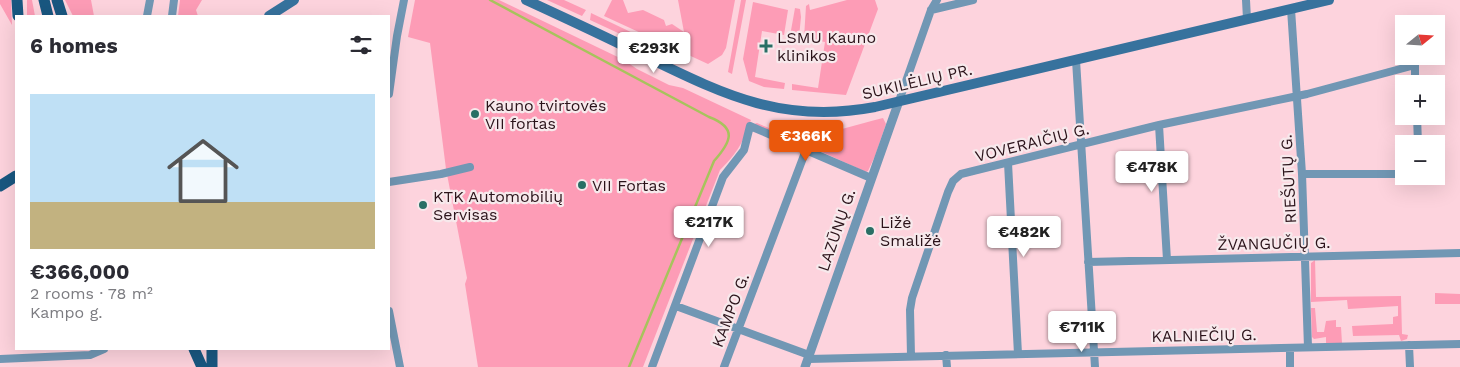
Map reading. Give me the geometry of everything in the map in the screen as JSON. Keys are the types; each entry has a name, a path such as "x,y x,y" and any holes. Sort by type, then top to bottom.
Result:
{"main road":[{"path":"44,0 48,15"},
{"path":"57,0 62,15"},
{"path":"271,15 294,0"},
{"name":"SUKILĖLIŲ PR.","path":"526,0 732,96 761,105 792,111 825,113 859,110 1329,0"},
{"path":"0,186 15,175"},
{"path":"212,350 212,367"},
{"path":"194,351 202,367"}],"street":[{"path":"147,15 150,0"},
{"path":"172,15 174,0"},
{"path":"390,87 404,0"},
{"name":"LAZŪNŲ G.","path":"807,360 936,0"},
{"path":"931,10 973,0"},
{"path":"1246,0 1248,19"},
{"name":"RIEŠUTŲ G.","path":"1291,9 1302,174 1308,348"},
{"path":"1076,60 1095,367"},
{"name":"VOVERAIČIŲ G.","path":"911,356 910,310 912,298 948,192 953,181 961,174 1159,125 1307,94 1414,66 1414,75"},
{"path":"1159,125 1167,260"},
{"path":"652,367 724,177 744,150 750,126 871,178"},
{"name":"KAMPO G.","path":"724,367 806,150"},
{"path":"1008,163 1018,354"},
{"path":"390,182 441,174 470,167"},
{"path":"1302,174 1395,174"},
{"name":"ŽVANGUČIŲ G.","path":"1088,262 1460,253"},
{"path":"676,306 738,329 807,360"},
{"path":"390,317 400,367"},
{"name":"KALNIEČIŲ G.","path":"807,360 946,355 1460,344"},
{"path":"1409,345 1410,367"},
{"path":"1290,348 1290,367"},
{"path":"0,359 90,355 102,350"},
{"path":"946,355 947,367"},
{"path":"857,358 858,367"}],"shaded area":[{"path":"0,0 11,0 12,25 0,4"},
{"path":"27,0 32,0 35,15 27,15"},
{"path":"65,0 91,0 94,15 72,15"},
{"path":"180,0 202,0 196,10 198,15 178,15"},
{"name":"VII Fortas","path":"415,0 499,0 624,60 637,69 669,85 683,88 751,120 739,147 720,170 643,367 478,367 465,284 467,278 446,169 430,43 408,37"},
{"path":"547,0 564,0 586,10 582,16"},
{"path":"612,0 623,0 628,13 643,10 664,20 666,26 672,24 684,32 678,0 735,0 726,48 722,55 708,64 604,16"},
{"path":"741,0 746,0 732,74 728,72"},
{"path":"847,0 875,0 878,9 846,95 792,90 792,84 818,88 825,42 804,38 806,6 809,4 810,10"},
{"path":"753,2 788,10 784,35 762,31 755,77 785,83 784,89 764,87 749,81 743,59"},
{"path":"795,8 800,9 799,37 790,36"},
{"path":"591,13 637,35 638,40 631,39 590,20"},
{"path":"883,118 886,124 875,156 866,172 791,138 778,135 754,124 757,123 785,133 812,135"},
{"path":"1315,260 1316,297 1401,296 1402,334 1408,335 1407,339 1401,341 1399,335 1353,336 1352,326 1393,324 1393,317 1398,316 1398,306 1348,309 1347,300 1311,302 1311,263"},
{"path":"1435,293 1460,294 1460,304 1435,304"},
{"path":"1311,308 1315,308 1317,332 1324,332 1326,321 1336,320 1336,327 1341,327 1342,343 1326,344 1326,337 1314,339 1312,337"}],"waterway":[{"path":"490,0 718,121 728,131 728,142 714,161 629,367"}],"place":[{"name":"LSMU Kauno klinikos","path":"766,46"},
{"name":"Kauno tvirtovės VII fortas","path":"475,114"},
{"name":"VII Fortas","path":"582,185"},
{"name":"KTK Automobilių Servisas","path":"423,205"},
{"name":"Ližė Smaližė","path":"870,231"}]}
